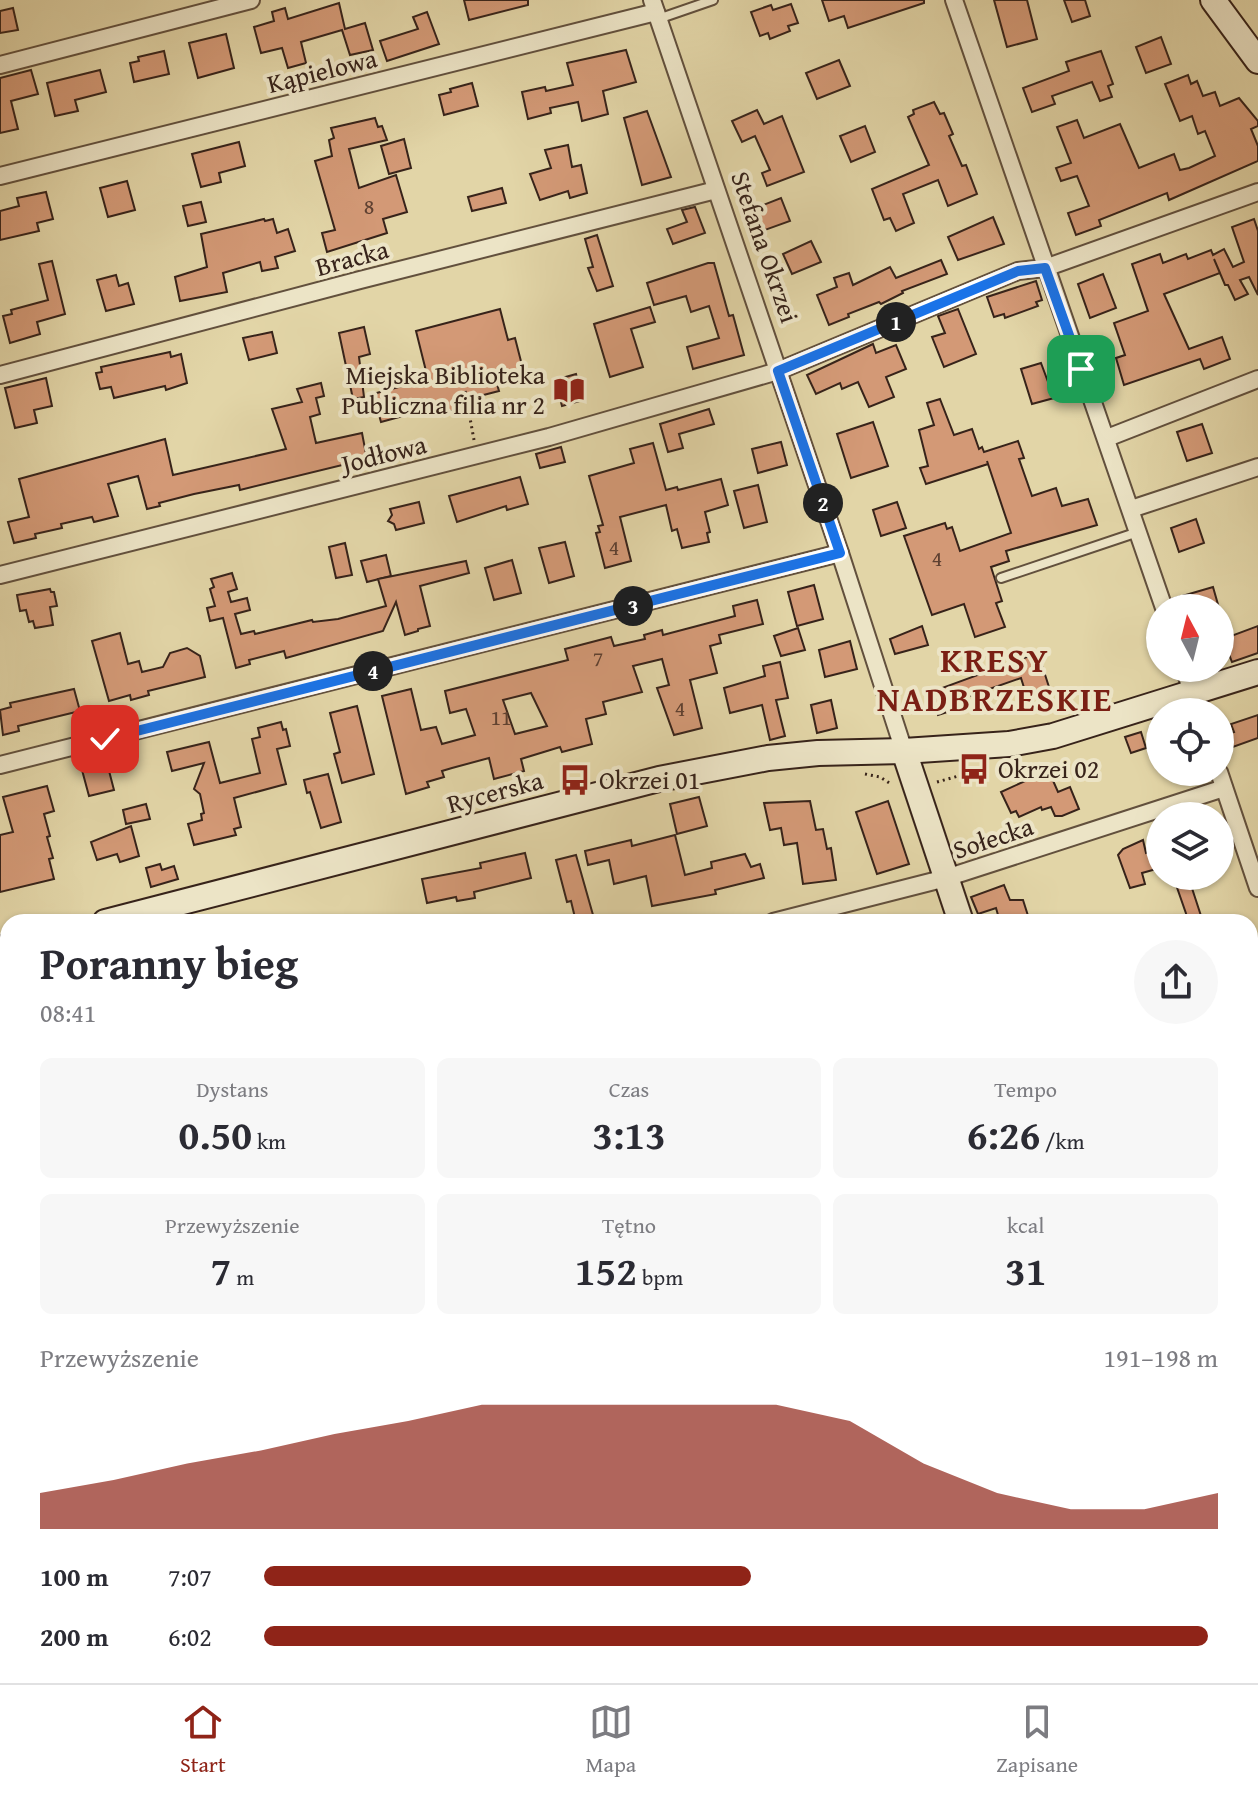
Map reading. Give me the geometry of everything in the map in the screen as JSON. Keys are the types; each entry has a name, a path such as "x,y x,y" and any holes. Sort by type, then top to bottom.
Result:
{"street":[{"path":"0,65 251,0"},
{"path":"954,0 1159,594"},
{"path":"1213,0 1258,61"},
{"name":"Kąpielowa","path":"0,176 655,10"},
{"name":"Stefana Okrzei","path":"655,10 840,553 958,914"},
{"name":"Bracka","path":"0,375 716,190"},
{"name":"Jodłowa","path":"0,575 549,437 778,371 1018,271 1045,268 1258,192"},
{"path":"1107,438 1258,379"},
{"path":"1131,509 1258,467"},
{"path":"0,765 840,553"},
{"name":"Rycerska","path":"1206,698 1258,672"},
{"name":"Rycerska","path":"136,914 659,779 768,758 818,753 1009,744 1146,715"},
{"name":"Sołecka","path":"804,914 946,878 1204,786"},
{"path":"1223,786 1258,888"}],"lane":[{"path":"655,10 713,0"},
{"path":"1001,578 1139,532"}],"path":[{"path":"464,385 475,446"},
{"path":"854,774 880,777 893,785"}],"building":[{"path":"464,0 528,0 528,5 469,20"},
{"path":"822,0 924,0 924,3 848,28 844,16 829,21"},
{"path":"994,0 1027,0 1037,39 1007,47"},
{"path":"1064,0 1085,0 1090,16 1072,22"},
{"path":"339,3 345,29 365,23 373,50 350,55 342,30 301,42 306,63 288,68 282,48 261,53 254,27 274,21 272,12 285,8 288,19"},
{"path":"791,4 798,23 788,26 790,31 770,39 768,33 760,36 751,12 771,5 773,10"},
{"path":"13,8 18,30 0,33 0,11"},
{"path":"427,12 439,44 387,61 380,41 418,29 413,17"},
{"path":"226,34 234,68 198,78 189,43"},
{"path":"1161,37 1171,64 1146,73 1136,47"},
{"path":"626,50 636,82 603,91 608,114 582,121 578,102 550,108 551,113 528,119 522,92 573,85 567,63"},
{"path":"164,51 169,74 134,82 130,63 139,61 138,57"},
{"path":"1101,51 1113,84 1108,86 1112,97 1100,101 1092,82 1052,96 1055,104 1032,112 1023,88 1069,71 1066,62"},
{"path":"839,60 850,86 817,99 806,73"},
{"path":"31,70 38,94 11,101 18,129 0,133 0,78"},
{"path":"100,70 106,92 75,100 78,111 55,116 47,83"},
{"path":"1188,75 1191,84 1197,81 1203,96 1215,92 1220,106 1239,98 1258,121 1258,126 1251,129 1258,146 1258,161 1169,200 1167,193 1099,220 1101,226 1076,235 1068,213 1089,206 1077,176 1061,181 1056,168 1071,163 1057,127 1077,120 1084,138 1120,124 1139,168 1174,154 1180,170 1189,168 1215,156 1205,131 1198,134 1192,116 1180,121 1165,84"},
{"path":"472,83 478,106 444,115 439,95"},
{"path":"934,102 940,114 944,113 953,134 949,136 962,166 966,165 977,194 948,206 938,180 903,194 914,223 896,231 890,218 884,220 872,189 929,165 908,117 914,114 913,110"},
{"path":"757,110 764,124 782,116 804,172 767,186 762,173 770,170 755,136 742,142 732,121"},
{"path":"647,111 671,177 642,185 624,118"},
{"path":"375,118 387,140 349,149 359,188 396,175 407,212 383,219 387,233 327,252 322,233 335,230 315,161 332,156 329,140 334,138 331,128"},
{"path":"865,126 875,152 851,162 840,136"},
{"path":"404,139 411,168 389,174 381,146"},
{"path":"239,142 245,166 219,173 221,182 201,187 192,154"},
{"path":"568,145 572,167 581,165 587,193 570,198 568,191 540,200 530,174 551,168 545,150"},
{"path":"127,181 135,210 108,217 100,188"},
{"path":"502,188 506,203 472,211 468,197"},
{"path":"46,192 53,219 37,223 39,231 0,240 0,211 19,206 17,198"},
{"path":"781,198 790,221 762,231 753,209"},
{"path":"201,202 206,222 188,226 183,206"},
{"path":"695,207 705,233 673,244 667,229 687,222 682,210"},
{"path":"993,217 1004,244 958,260 948,237"},
{"path":"273,219 277,233 288,229 295,251 275,257 278,268 262,271 260,262 223,273 227,292 180,301 175,277 207,267 201,234"},
{"path":"1254,219 1258,231 1258,295 1249,277 1240,280 1248,294 1235,300 1220,273 1164,294 1189,349 1222,337 1230,359 1204,369 1200,359 1124,385 1116,358 1125,355 1114,323 1148,311 1132,264 1160,254 1163,263 1186,254 1188,259 1211,250 1213,255 1224,249 1233,267 1244,262 1232,227"},
{"path":"597,235 613,286 597,291 588,268 593,267 585,239"},
{"path":"811,241 821,262 792,274 783,254"},
{"path":"941,260 947,274 902,291 881,304 879,302 848,314 849,317 829,325 817,295 837,287 834,278 849,273 853,285 890,267 896,278"},
{"path":"52,261 65,314 37,322 40,334 10,343 3,316 12,314 11,310 48,300 39,264"},
{"path":"714,263 744,355 693,369 687,347 719,338 709,306 691,312 686,296 654,305 647,283"},
{"path":"1103,274 1116,308 1090,318 1078,284"},
{"path":"116,275 119,286 128,283 134,304 106,311 97,280"},
{"path":"1036,281 1042,300 1036,302 1038,306 1005,318 1004,314 994,317 987,297"},
{"path":"650,307 655,322 631,329 643,367 610,377 594,324"},
{"path":"500,309 508,340 515,338 524,373 496,381 499,391 464,400 466,407 438,415 436,407 381,422 373,394 428,379 416,331"},
{"path":"958,309 976,354 944,367 932,337 945,333 938,316"},
{"path":"364,327 370,354 359,357 364,397 353,399 339,333"},
{"path":"272,332 277,353 249,360 243,338"},
{"path":"873,344 876,353 896,345 906,369 886,377 894,397 869,407 858,382 842,389 840,383 816,394 807,375"},
{"path":"170,352 171,357 181,354 187,383 166,390 165,386 114,398 111,387 100,389 96,373 102,372 101,367"},
{"path":"1041,363 1054,398 1032,404 1021,369"},
{"name":"Miejska Biblioteka Publiczna filia nr 2","path":"576,374 583,400 562,406 555,380"},
{"path":"46,378 52,406 34,410 37,423 15,428 5,388"},
{"path":"321,383 324,396 316,398 320,414 310,417 316,443 362,433 367,459 240,490 239,485 194,494 147,509 138,476 108,484 118,516 94,522 92,517 61,524 62,528 14,543 8,522 29,517 19,479 165,439 173,475 286,449 272,409 302,402 297,389"},
{"path":"940,399 954,435 972,429 979,449 982,447 984,452 1018,441 1024,458 1019,459 1032,496 1056,488 1062,506 1088,499 1097,525 1006,551 1009,561 991,567 1002,601 996,603 1005,627 975,637 964,604 932,615 904,536 945,523 947,529 952,527 960,551 1011,533 988,464 926,484 920,468 928,466 919,430 934,425 927,403"},
{"path":"709,409 714,424 679,434 683,448 668,452 660,424"},
{"path":"873,422 888,466 851,478 837,434"},
{"path":"1202,424 1212,453 1187,461 1177,432"},
{"path":"781,442 787,465 758,473 752,449"},
{"path":"653,443 666,490 721,479 728,505 705,512 709,542 682,548 677,529 672,531 666,505 620,517 631,561 605,568 596,533 600,532 598,526 603,525 589,476 634,463 630,449"},
{"path":"561,447 565,462 540,468 536,454"},
{"path":"520,477 528,504 507,510 506,506 457,522 449,496"},
{"path":"758,485 767,522 744,528 734,491"},
{"path":"419,502 424,523 396,530 394,524 388,521 392,515 390,509"},
{"path":"897,502 906,528 881,536 873,510"},
{"path":"1196,519 1204,543 1179,552 1171,528"},
{"path":"565,542 574,576 549,583 539,548"},
{"path":"345,543 352,575 336,578 329,547"},
{"path":"386,555 391,576 367,582 361,561"},
{"path":"512,560 521,593 494,600 485,568"},
{"path":"466,561 469,573 420,586 430,626 405,635 396,602 383,631 286,658 284,651 249,660 250,664 236,668 223,618 210,621 207,608 215,606 210,589 214,587 211,579 232,573 237,589 228,592 231,602 247,598 250,610 235,614 241,634 254,631 255,634 312,620 338,619 386,606 378,579"},
{"path":"814,585 823,619 797,626 788,592"},
{"path":"1213,587 1215,594 1189,594"},
{"path":"50,589 54,592 57,606 50,607 53,625 35,628 33,621 29,622 26,610 20,611 17,595"},
{"path":"757,600 763,624 719,635 721,643 710,646 717,673 690,680 702,728 674,735 657,688 669,685 662,659 633,666 642,692 603,702 606,714 586,719 592,744 562,752 560,747 521,759 524,771 494,779 489,758 442,771 444,777 427,782 429,787 406,794 382,696 411,689 421,730 436,727 442,744 475,735 466,709 450,713 445,691 568,660 565,649 611,637 614,646 645,639 644,635 662,630 663,635 735,616 733,606","holes":["531,693 547,726 515,734 503,700"]},
{"path":"922,626 928,645 895,654 890,639"},
{"path":"1258,626 1258,653 1234,661 1234,635"},
{"path":"798,628 805,650 781,656 774,636"},
{"path":"120,633 128,664 139,661 142,672 163,667 170,653 187,648 200,656 205,677 148,691 149,695 131,700 130,695 109,701 92,641"},
{"path":"850,641 857,669 825,677 819,650"},
{"path":"1038,653 1049,687 1026,694 1021,678 958,700 960,708 938,715 931,692"},
{"path":"780,662 788,698 776,700 785,736 770,740 762,705 730,713 724,688 765,676 763,666"},
{"path":"74,689 80,711 18,726 19,731 3,735 0,710 11,707 10,703"},
{"path":"831,700 837,728 817,733 811,705"},
{"path":"357,706 374,774 342,783 334,754 340,752 330,713"},
{"path":"1258,715 1258,738 1234,747 1234,723"},
{"path":"281,722 290,746 277,749 286,784 234,798 241,827 234,829 236,835 194,845 188,824 202,820 201,814 204,813 200,794 194,789 204,763 172,771 167,752 209,742 220,783 260,773 252,739 260,737 258,728"},
{"path":"1141,732 1146,748 1131,753 1125,737"},
{"path":"96,766 97,770 108,767 114,790 89,796 82,770"},
{"path":"1047,767 1058,792 1070,787 1079,809 1062,816 1055,816 1051,807 1042,810 1041,807 1019,817 1016,811 1011,813 1001,792 1036,776 1034,772"},
{"path":"328,774 341,822 321,828 304,780"},
{"path":"47,786 54,811 44,814 50,836 47,837 53,858 49,859 54,879 0,892 0,835 13,832 3,797"},
{"path":"699,797 707,826 677,834 670,804"},
{"path":"810,801 816,830 823,829 827,849 831,848 836,880 803,884 797,843 784,845 781,828 770,830 764,803"},
{"path":"888,801 909,864 877,874 856,812"},
{"path":"146,804 150,819 126,824 123,810"},
{"path":"131,826 139,856 120,862 117,854 97,860 91,842"},
{"path":"675,835 685,875 712,868 711,862 745,854 751,867 760,864 764,878 715,890 716,894 652,906 646,876 614,884 609,860 588,865 585,851 631,840 632,846"},
{"path":"1143,840 1146,872 1142,873 1145,884 1130,888 1118,855 1123,849"},
{"path":"525,853 531,878 474,892 475,898 457,901 456,897 427,903 422,879 481,868 480,863"},
{"path":"576,855 593,914 574,914 571,901 567,902 556,860"},
{"path":"160,864 162,870 174,866 178,879 151,887 146,868"},
{"path":"1004,885 1010,900 1023,900 1027,914 998,914 996,908 978,914 971,897"},
{"path":"1178,890 1193,890 1200,914 1186,914"}],"place":[{"name":"Miejska Biblioteka Publiczna filia nr 2","path":"569,390"},
{"name":"Okrzei 02","path":"974,769"},
{"name":"Okrzei 01","path":"575,780"}],"district":[{"name":"KRESY NADBRZESKIE","path":"995,680"}],"route":[{"path":"105,739 840,553 778,371 1018,271 1045,268 1081,369"}]}
